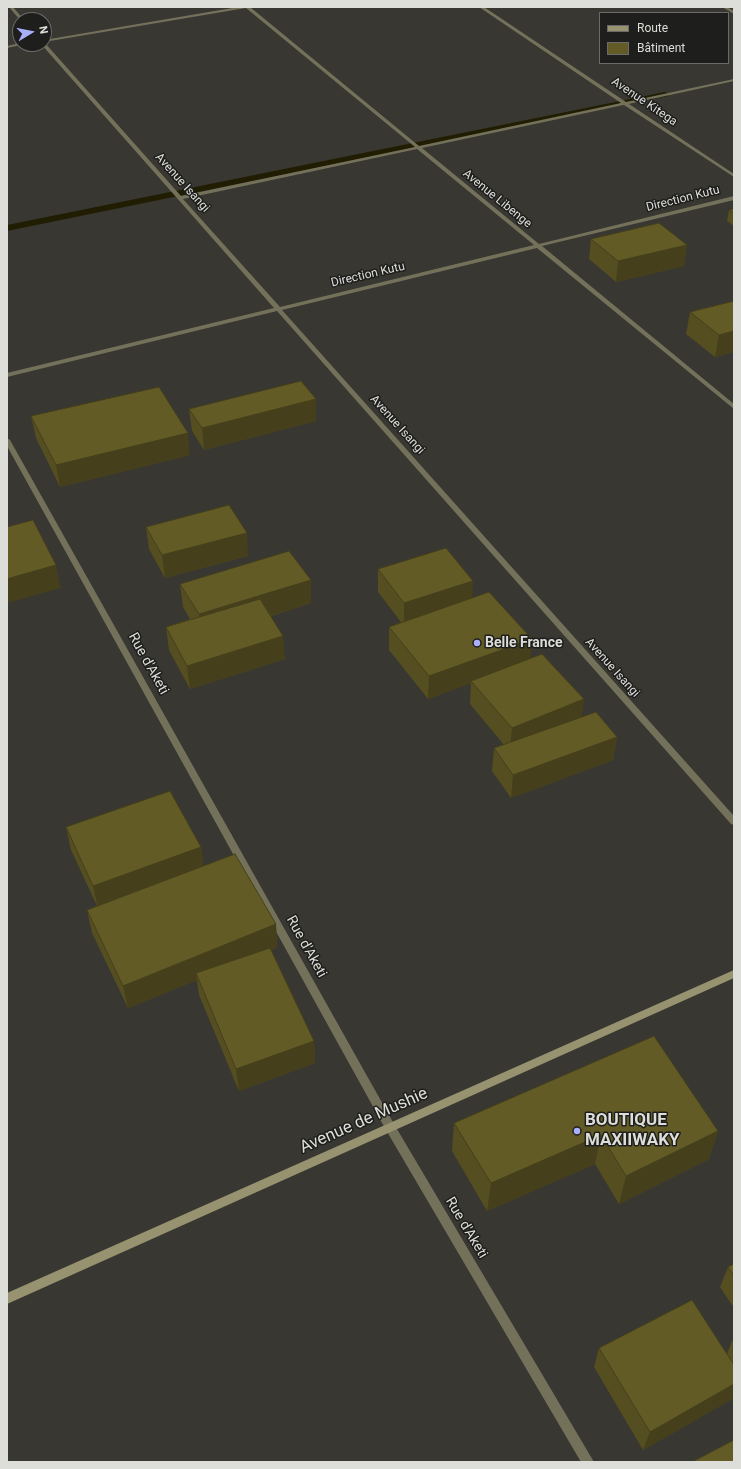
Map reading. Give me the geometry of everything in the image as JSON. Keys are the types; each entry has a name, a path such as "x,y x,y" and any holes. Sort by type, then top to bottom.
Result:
{"street":[{"path":"52,40 245,7"},
{"name":"Avenue Libenge","path":"248,7 734,407"},
{"name":"Avenue Kitega","path":"481,7 627,103 734,176"},
{"path":"724,7 734,13"},
{"name":"Avenue Isangi","path":"50,52 734,822"},
{"path":"180,198 417,146 734,80"},
{"name":"Direction Kutu","path":"7,375 734,198"},
{"name":"Rue d'Aketi","path":"7,440 390,1127 588,1462"},
{"name":"Avenue de Mushie","path":"7,1299 734,974"}],"building":[{"path":"659,223 687,245 618,261 591,239"},
{"path":"734,301 734,331 719,335 690,312"},
{"path":"301,381 316,399 202,428 189,409"},
{"path":"159,387 188,433 56,465 31,416"},
{"path":"229,505 247,533 162,555 146,527"},
{"path":"33,520 56,565 7,579 7,527"},
{"path":"446,548 473,581 404,603 378,569"},
{"path":"289,551 311,580 199,614 180,584"},
{"path":"489,592 532,639 429,676 389,627"},
{"path":"260,599 283,636 187,666 166,627"},
{"path":"542,654 584,699 512,728 471,681"},
{"path":"596,712 617,737 513,775 494,748"},
{"path":"170,791 201,847 93,886 66,827"},
{"path":"235,854 276,924 123,986 87,910"},
{"path":"270,948 314,1041 236,1069 196,973"},
{"path":"654,1036 718,1131 626,1176 601,1135 491,1183 454,1123"},
{"path":"734,1264 734,1276 728,1267"},
{"path":"692,1300 734,1365 734,1384 650,1432 599,1348"},
{"path":"734,1440 734,1462 692,1462"}],"waterway":[{"path":"7,228 665,94"}],"place":[{"name":"Belle France","path":"477,643"},
{"name":"BOUTIQUE MAXIIWAKY","path":"577,1131"}]}
